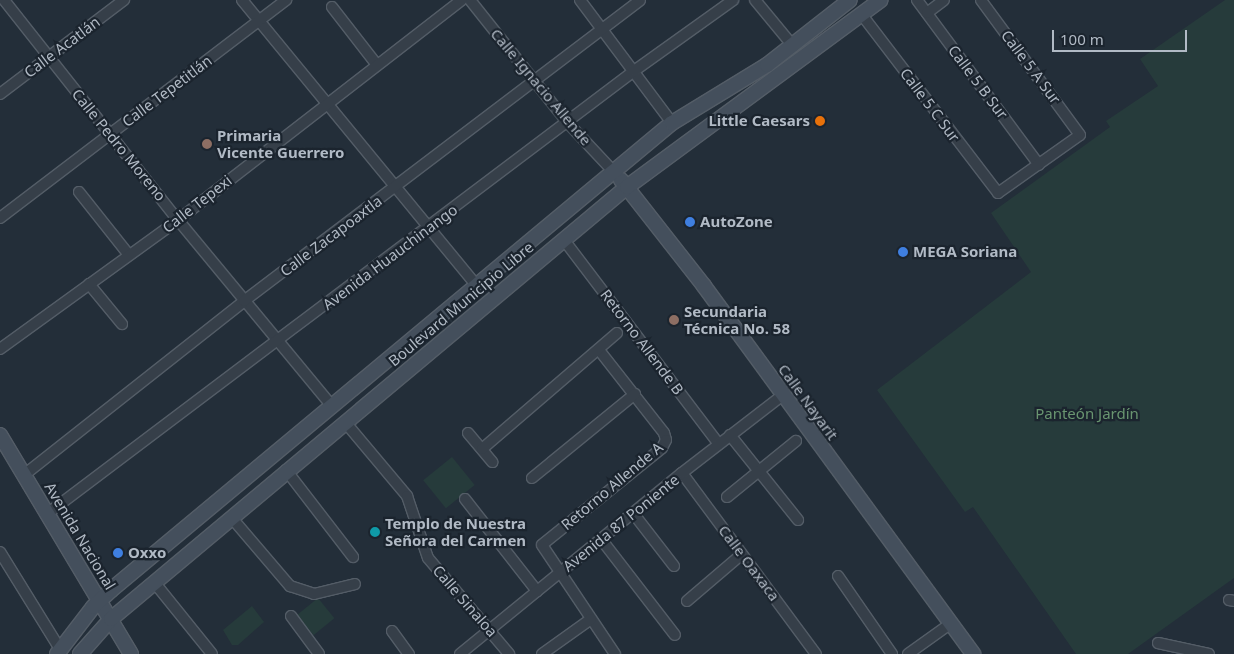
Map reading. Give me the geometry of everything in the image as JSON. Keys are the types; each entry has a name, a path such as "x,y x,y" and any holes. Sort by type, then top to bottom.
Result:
{"main road":[{"name":"Boulevard Municipio Libre","path":"59,651 99,601 331,405 672,123 793,46 850,0"},
{"name":"Boulevard Municipio Libre","path":"80,654 110,619 627,187 881,0"},
{"name":"Calle Nayarit","path":"614,172 783,395 973,654"},
{"name":"Avenida Nacional","path":"0,435 131,654"}],"street":[{"name":"Calle Pedro Moreno","path":"4,0 178,220 331,405"},
{"name":"Calle Acatlán","path":"0,94 124,0"},
{"path":"242,0 477,286"},
{"name":"Calle Tepetitlán","path":"0,218 286,0"},
{"name":"Calle Tepexi","path":"0,349 178,220 326,103 462,0"},
{"name":"Calle Ignacio Allende","path":"470,0 567,122 614,172"},
{"path":"580,0 672,123"},
{"name":"Calle Zacapoaxtla","path":"24,475 244,301 535,82 640,0"},
{"name":"Avenida Huauchinango","path":"47,514 278,343 634,71 734,0"},
{"path":"755,0 793,46"},
{"name":"Calle 5 B Sur","path":"917,0 1039,165"},
{"path":"927,13 944,0"},
{"name":"Calle 5 A Sur","path":"981,0 1080,135 1039,165"},
{"path":"332,7 377,65"},
{"name":"Calle 5 C Sur","path":"862,15 998,193 1039,165"},
{"path":"79,192 129,255"},
{"name":"Retorno Allende B","path":"564,240 719,444"},
{"path":"89,284 122,324"},
{"path":"482,449 617,333"},
{"name":"Retorno Allende A","path":"560,573 542,545 662,448 666,440 664,433 635,394 599,350"},
{"path":"532,478 635,394"},
{"name":"Avenida 87 Poniente","path":"462,653 633,512 783,395"},
{"name":"Calle Sinaloa","path":"345,422 407,496 428,558 491,629 509,654"},
{"path":"468,433 492,462"},
{"path":"730,435 798,520"},
{"path":"727,497 796,441"},
{"path":"286,470 353,557"},
{"name":"Calle Oaxaca","path":"682,473 816,654"},
{"path":"465,499 537,591"},
{"path":"633,512 674,566"},
{"path":"231,517 278,574 298,590 314,594 355,584"},
{"path":"601,539 675,635"},
{"path":"0,552 59,651"},
{"path":"687,601 742,554"},
{"path":"560,573 615,654"},
{"path":"838,576 892,654"},
{"path":"154,582 212,654"},
{"path":"291,616 319,654"},
{"path":"542,654 592,619"},
{"path":"908,654 950,624"},
{"path":"392,631 409,654"},
{"path":"1158,643 1209,654"}],"green space":[{"name":"Panteón Jardín","path":"1225,0 1234,0 1234,578 1128,654 1076,654 973,507 965,512 877,390 1031,272 991,213 1110,127 1106,121 1158,86 1140,59"},
{"path":"452,457 475,485 446,508 423,480"},
{"path":"318,598 334,618 313,635 297,615"},
{"path":"252,606 264,622 238,645 232,645 223,630"}],"place":[{"name":"Little Caesars","path":"820,121"},
{"name":"Primaria Vicente Guerrero","path":"207,144"},
{"name":"AutoZone","path":"690,222"},
{"name":"MEGA Soriana","path":"903,252"},
{"name":"Secundaria Técnica No. 58","path":"674,320"},
{"name":"Templo de Nuestra Señora del Carmen","path":"375,532"},
{"name":"Oxxo","path":"118,553"}]}
